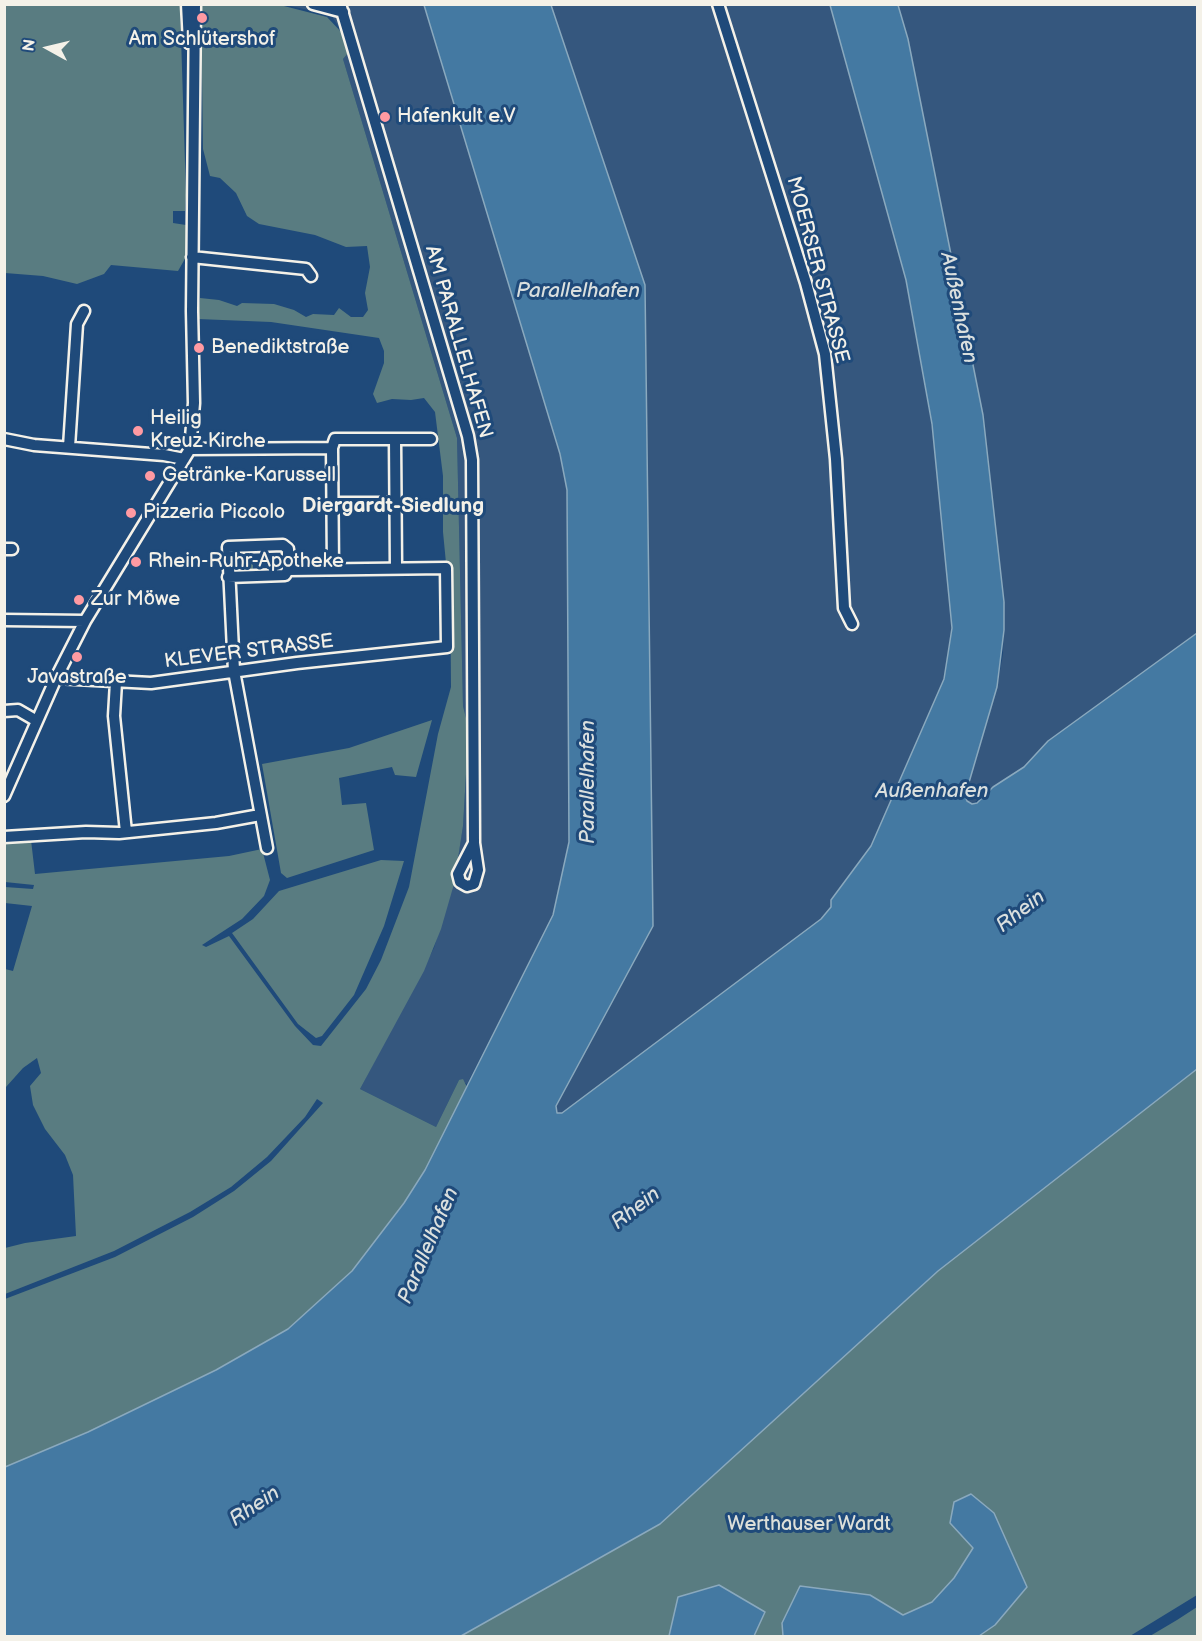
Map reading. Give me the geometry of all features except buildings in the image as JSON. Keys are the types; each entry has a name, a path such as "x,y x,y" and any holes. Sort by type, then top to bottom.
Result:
{"street":[{"path":"187,4 195,93"},
{"path":"4,796 56,678 85,621 190,449 194,403 192,257 195,4"},
{"path":"313,4 342,8"},
{"name":"MOERSER STRASSE","path":"718,4 806,283 825,354 836,459 844,608 852,624"},
{"name":"AM PARALLELHAFEN","path":"342,8 468,436 472,460 474,843"},
{"path":"192,257 306,269 310,276"},
{"path":"69,447 77,324 84,311"},
{"path":"333,568 332,448 335,440 430,438"},
{"path":"4,439 69,447 164,454 184,459"},
{"path":"288,570 396,568 395,439"},
{"path":"190,449 332,448"},
{"path":"333,503 395,503"},
{"path":"228,577 285,575 288,570 288,549 283,545 231,545 227,551 228,577 234,671 267,848"},
{"name":"KLEVER STRASSE","path":"56,678 151,683 234,671 447,647 446,568 396,568"},
{"path":"4,620 85,621"},
{"path":"116,682 114,716 126,832"},
{"path":"4,711 18,710 37,721"},
{"path":"4,837 86,831 99,834 126,832 216,823 260,815"}],"shaded area":[{"path":"286,5 424,5 560,454 567,490 569,842 553,915 467,1084 459,1080 436,1127 360,1089 434,948 454,880 463,826 467,757 466,718 463,706 457,438 343,59 349,52 344,35 331,15"},
{"path":"551,5 830,5 906,280 937,457 952,628 944,679 871,846 831,900 831,907 821,919 562,1113 557,1113 556,1106 653,926 645,285"},
{"path":"898,5 1197,5 1197,633 1048,741 1024,767 972,804 965,796 997,687 1003,654 1004,602 983,415 908,39"}],"green space":[{"path":"4,5 180,5 186,195 185,211 173,211 173,223 186,225 186,257 178,271 111,265 104,274 77,284 43,276 5,273"},
{"path":"201,5 280,5 327,17 344,35 349,52 343,59 457,438 463,706 466,718 467,757 463,826 454,884 441,929 424,971 360,1089 436,1127 459,1080 463,1079 468,1089 425,1170 404,1203 352,1271 288,1329 216,1370 88,1432 5,1467 5,1299 115,1257 193,1217 234,1191 271,1161 323,1103 317,1099 305,1117 267,1157 231,1187 190,1212 114,1251 5,1294 5,1248 76,1236 73,1175 65,1155 45,1129 33,1105 30,1086 41,1073 37,1058 23,1068 6,1087 5,1093 5,969 13,971 32,906 5,903 5,887 33,889 34,885 5,882 5,842 31,840 35,874 229,856 262,849 270,880 264,896 242,919 202,945 206,947 229,936 295,1026 313,1045 321,1046 366,989 381,960 409,887 438,734 451,687 450,568 446,563 443,532 443,476 435,412 424,398 392,399 377,403 373,394 384,363 384,351 379,338 271,322 198,319 200,298 219,300 237,306 242,303 274,304 294,310 306,317 313,314 334,315 339,308 351,317 363,317 368,310 365,293 370,267 367,246 346,247 315,235 259,224 247,216 236,193 220,178 210,176 203,149"},
{"path":"234,551 253,552 253,571 233,570"},
{"path":"432,720 416,777 395,775 392,767 339,778 342,805 366,803 374,850 287,878 281,873 262,764 349,748"},
{"path":"381,860 404,861 384,926 354,995 322,1036 316,1038 298,1024 232,933 253,919 279,891"},
{"name":"Werthauser Wardt","path":"1197,1057 1197,1595 1130,1636 454,1636 818,1367"},
{"path":"1197,1607 1197,1636 1150,1636 1177,1620"}],"water":[{"path":"424,5 551,5 645,285 653,926 556,1106 557,1113 562,1113 821,919 831,907 831,900 871,846 944,679 952,628 932,424 906,280 830,5 898,5 908,39 983,415 1004,602 1004,630 997,687 965,796 967,801 972,804 977,803 993,787 1024,767 1048,741 1197,633 1197,1069 938,1271 660,1524 461,1636 5,1636 5,1467 88,1432 216,1370 288,1329 352,1271 404,1203 425,1170 553,915 569,842 567,490 560,454"},
{"path":"971,1494 994,1513 1027,1587 995,1625 979,1636 783,1636 782,1623 800,1586 870,1595 903,1615 932,1602 954,1578 973,1548 950,1523 954,1502"},
{"path":"719,1585 765,1612 754,1636 669,1636 678,1597"}],"place":[{"name":"Am Schlütershof","path":"202,18"},
{"name":"Hafenkult e.V","path":"385,117"},
{"name":"Benediktstraße","path":"199,348"},
{"name":"Heilig Kreuz Kirche","path":"138,431"},
{"name":"Getränke-Karussell","path":"150,476"},
{"name":"Pizzeria Piccolo","path":"131,513"},
{"name":"Rhein-Ruhr-Apotheke","path":"136,562"},
{"name":"Zur Möwe","path":"79,600"},
{"name":"Javastraße","path":"77,657"}],"district":[{"name":"Diergardt-Siedlung","path":"393,507"}],"water label":[{"name":"Parallelhafen","path":"578,292"},
{"name":"Außenhafen","path":"958,308"},
{"name":"Parallelhafen","path":"589,782"},
{"name":"Außenhafen","path":"932,792"},
{"name":"Rhein","path":"1021,912"},
{"name":"Rhein","path":"636,1209"},
{"name":"Parallelhafen","path":"429,1246"},
{"name":"Rhein","path":"255,1507"}]}
